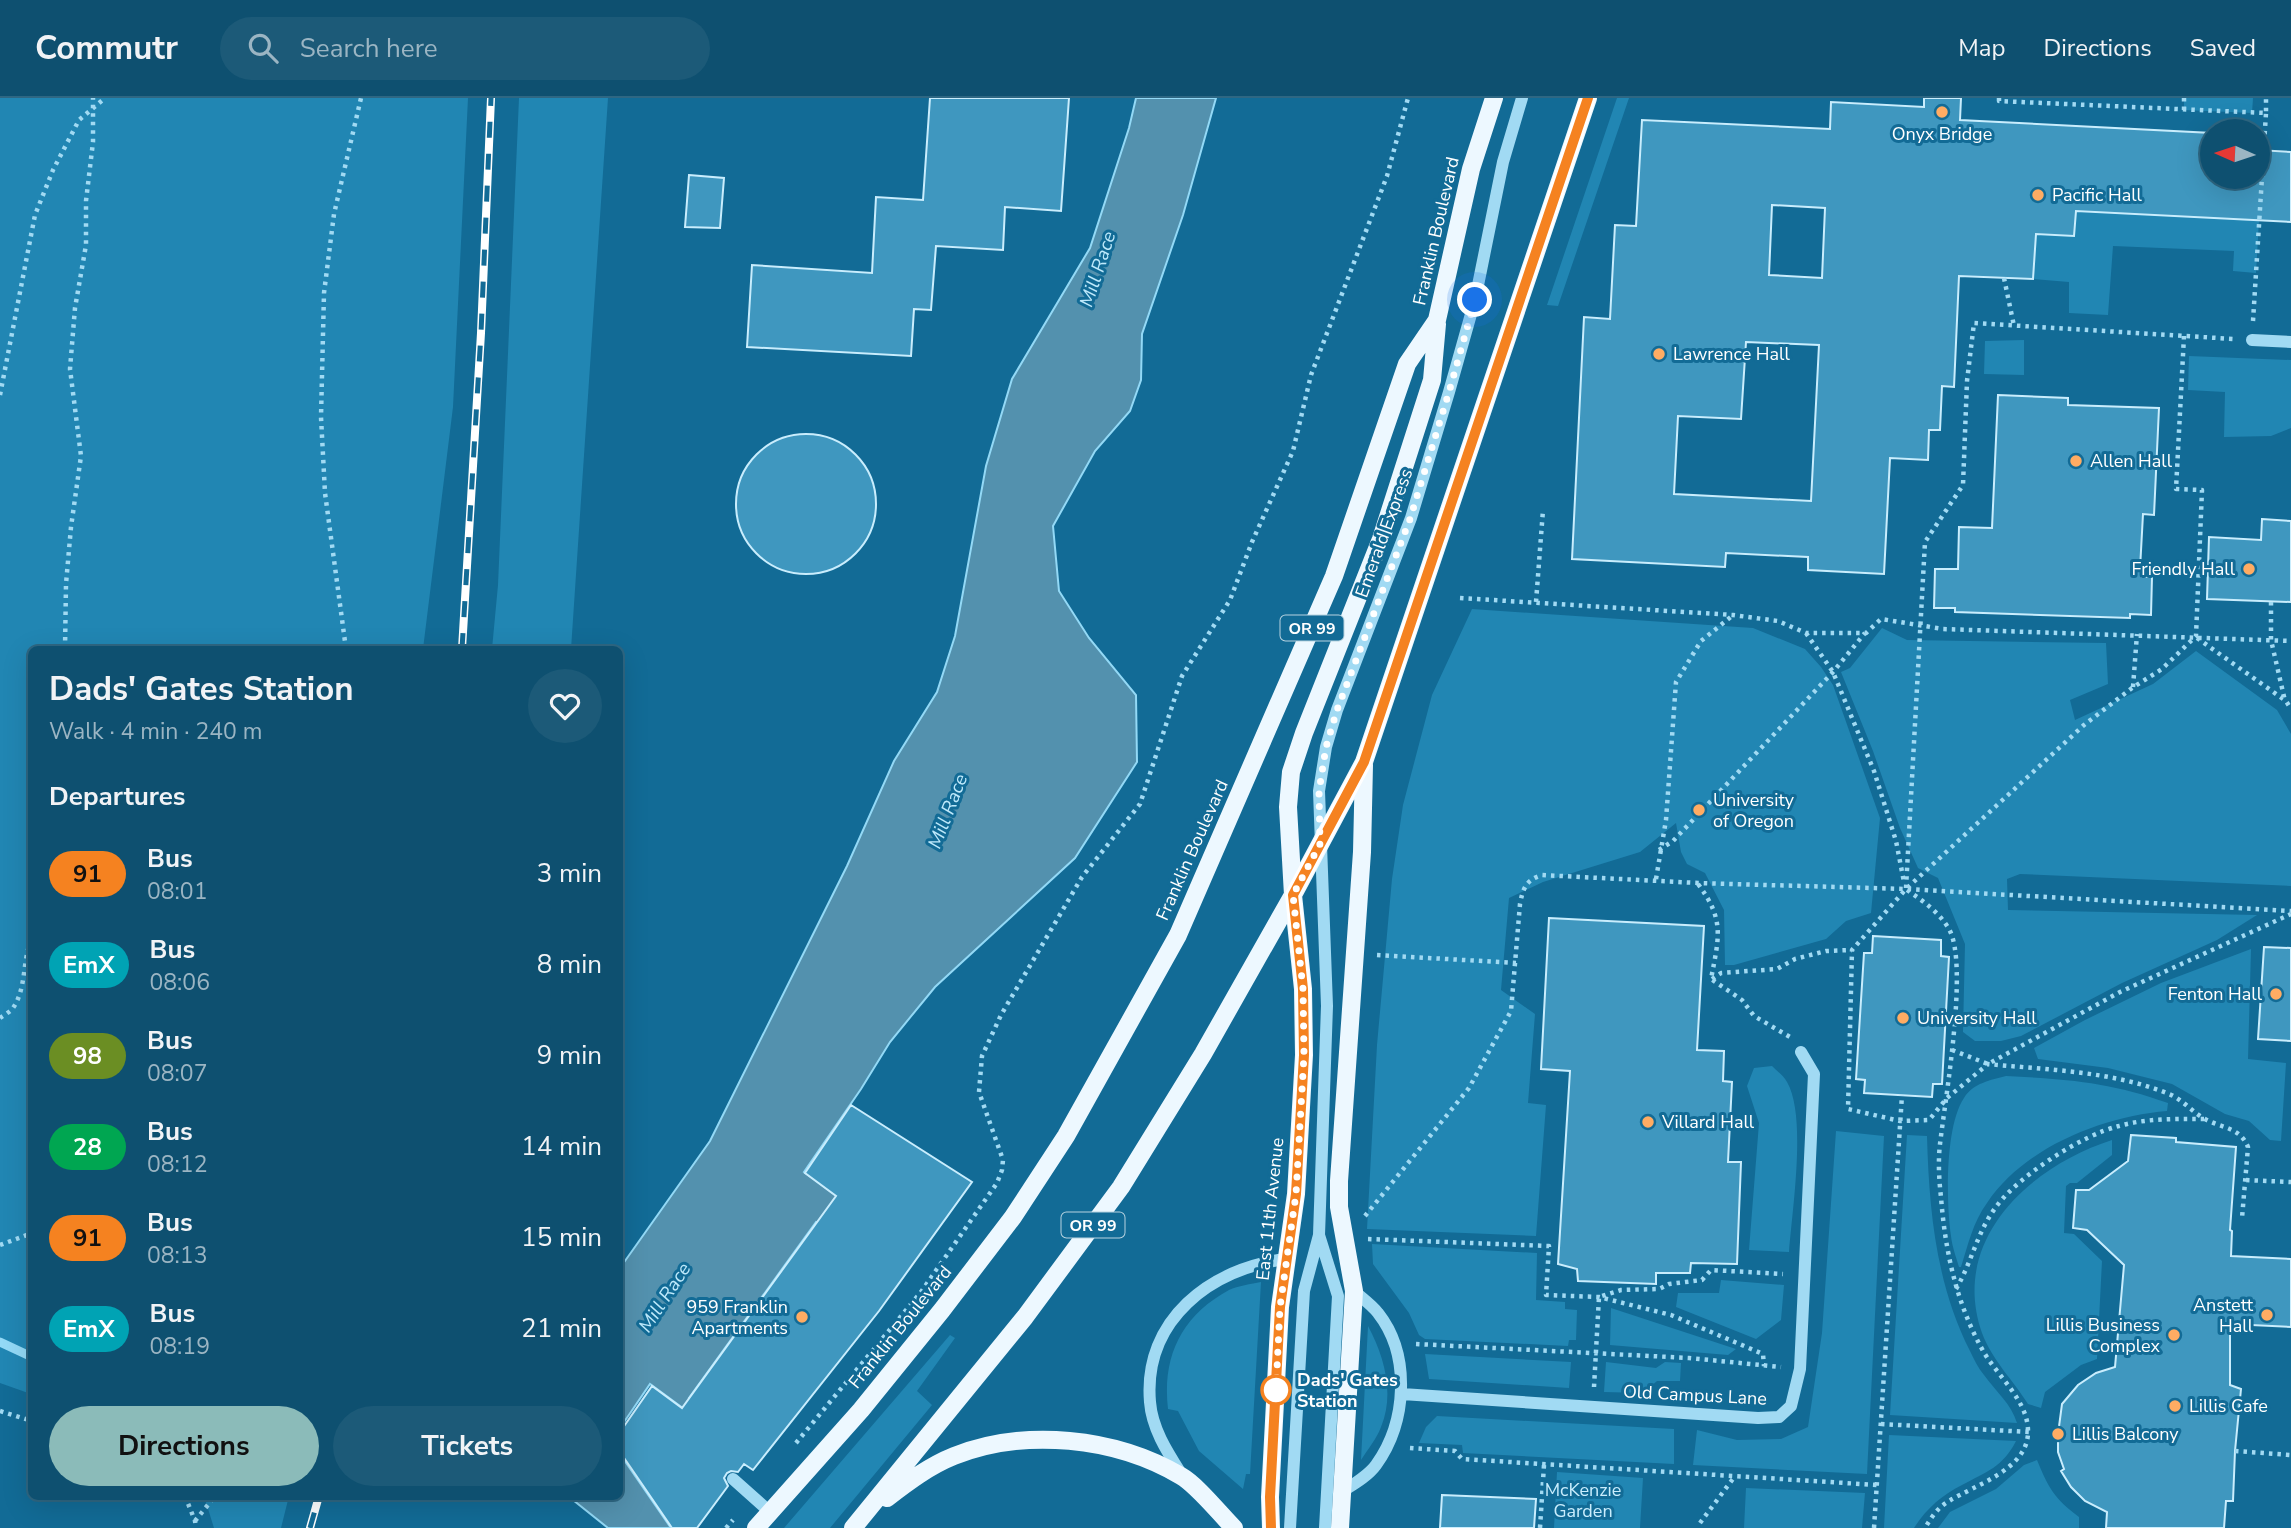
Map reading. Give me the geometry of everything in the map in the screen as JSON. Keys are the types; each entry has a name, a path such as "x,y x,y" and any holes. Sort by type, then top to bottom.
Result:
{"main road":[{"name":"Franklin Boulevard","path":"756,1528 860,1410 1013,1217 1066,1136 1178,934 1335,576 1407,364 1437,320 1471,169 1493,98"},
{"name":"OR 99","path":"859,1521 1025,1317 1121,1187 1203,1054 1364,762 1588,98"},
{"name":"East 11th Avenue","path":"1271,1528 1270,1497 1280,1307 1296,1194 1304,1055 1303,989 1293,895 1288,807 1291,772 1381,539 1432,380 1437,320"},
{"path":"1340,1528 1354,1291 1339,1207 1339,1181 1362,852 1364,762"},
{"path":"859,1521 924,1471 957,1455 994,1445 1033,1440 1071,1441 1109,1448 1148,1460 1184,1477 1234,1528"}],"street":[{"name":"Emerald Express","path":"1290,1528 1304,1291 1319,1235 1327,1006 1319,791 1326,747 1337,710 1410,519 1446,405 1475,300 1503,162 1521,98"},
{"path":"2252,340 2291,342"},
{"name":"Old Campus Lane","path":"1402,1394 1759,1418 1779,1417 1791,1406 1800,1369 1814,1074 1801,1052"},
{"name":"Emerald Express","path":"1319,1235 1338,1296 1325,1528"},
{"path":"1184,1477 1168,1454 1156,1427 1150,1403 1151,1366 1162,1334 1183,1305 1206,1287 1227,1275 1267,1261 1286,1259"},
{"path":"1343,1491 1376,1465 1397,1419 1402,1394 1400,1367 1394,1343 1377,1311 1354,1291"},
{"path":"733,1479 770,1512"}],"path":[{"path":"65,646 66,584 81,456 70,369 75,308 86,245 93,98"},
{"path":"0,395 35,215 53,170 79,120 105,98"},
{"path":"346,646 326,493 321,430 324,293 334,214 361,98"},
{"path":"787,1453 921,1292 997,1183 1003,1160 979,1092 982,1056 1001,1015 1082,877 1140,804 1182,676 1230,600 1252,541 1293,452 1311,375 1387,176 1408,98"},
{"path":"1999,98 1999,101 2266,113"},
{"path":"2184,98 2184,110"},
{"path":"1906,889 1925,542 1963,485 1967,381 1974,324 2252,340 2266,98"},
{"path":"2004,278 2014,326"},
{"path":"2184,336 2176,489 2202,490 2196,636 2162,669 2084,725 1906,889 1852,950 1848,1109 1900,1121 1929,1120 1947,1098 1988,1064 2120,992 2291,913"},
{"path":"1536,603 1543,510"},
{"path":"1460,598 1733,615 1778,621 1806,633 1866,633"},
{"path":"2272,601 2272,640 2286,701 2291,709"},
{"path":"1656,879 1666,820 1676,682 1700,641 1733,615"},
{"path":"1660,850 1673,841 1881,619 1943,629 2291,641"},
{"path":"1806,633 1833,672 1874,771 1896,841 1906,889 1934,909 1951,931 1957,959 1952,1050 1939,1147 1945,1244 1956,1289 1982,1349 2024,1410 2029,1432 2023,1451 2009,1466 1993,1478 1947,1502 1924,1528"},
{"path":"2133,688 2137,634"},
{"path":"2196,636 2286,701"},
{"path":"1346,1238 1469,1088 1511,1011 1520,904 1524,887 1532,878 1542,875 1906,889 2291,913"},
{"path":"1698,883 1716,913 1718,926 1711,979"},
{"path":"0,1018 13,1008 22,983 28,946"},
{"path":"1711,979 1721,973 1777,969 1795,959 1826,951 1852,950"},
{"path":"1376,955 1516,962"},
{"path":"1711,979 1742,1000 1754,1016 1788,1035 1801,1052"},
{"path":"1952,1050 1988,1064 2079,1072 2124,1081 2171,1095 2204,1119"},
{"path":"1874,1528 1902,1095"},
{"path":"1956,1289 1967,1271 1981,1231 1997,1206 2018,1183 2049,1160 2118,1126 2160,1119 2204,1119 2229,1127 2244,1138 2248,1147 2242,1218"},
{"path":"2246,1180 2291,1182"},
{"path":"0,1245 28,1234"},
{"path":"1346,1238 1549,1246 1546,1295 1599,1297 1671,1315 1763,1354 1764,1366"},
{"path":"1599,1297 1620,1290 1660,1289 1670,1284 1702,1280 1711,1270 1805,1276"},
{"path":"1594,1407 1599,1297"},
{"path":"1394,1343 1596,1352 1800,1369"},
{"path":"0,1411 28,1420"},
{"path":"1881,1424 2029,1432"},
{"path":"1389,1440 1408,1448 1455,1451 1462,1459 1877,1485"},
{"path":"2235,1451 2291,1455"},
{"path":"1540,1528 1544,1465"},
{"path":"1700,1522 1735,1476"},
{"path":"187,1500 196,1525"},
{"path":"196,1525 212,1500"}],"green space":[{"path":"0,98 468,98 453,407 423,646 28,646 28,1393 0,1383"},
{"path":"519,98 608,98 571,646 492,646 498,585"},
{"path":"1617,98 1629,98 1558,306 1547,305"},
{"path":"2184,98 2253,98 2252,113 2184,110"},
{"path":"2260,202 2256,273 2233,271 2234,251 2113,246 2108,315 2069,313 2069,282 2033,279 2036,234 2074,236 2076,211"},
{"path":"2024,340 2024,375 1984,374 1985,341"},
{"path":"2189,356 2291,360 2291,428 2271,436 2224,437 2225,392 2188,390"},
{"path":"1472,609 1753,628 1805,649 1833,685 1880,818 1871,913 1846,921 1826,939 1734,965 1725,965 1724,910 1705,873 1687,864 1681,852 1676,823 1640,852 1543,882 1509,898 1501,990 1535,1014 1528,1103 1546,1105 1536,1236 1367,1229 1377,1045 1392,879 1403,805 1432,695"},
{"path":"1882,628 1907,640 2106,643 2108,684 2070,700 2075,720 2153,684 2196,651 2277,710 2291,734 2291,886 2020,874 2007,879 2008,910 2257,915 2217,940 2122,983 2021,1036 2001,1041 1975,1041 1963,1032 1965,944 1938,878 1918,868 1900,828 1841,672 1850,668"},
{"path":"2251,949 2248,1059 2286,1063 2281,1141 2270,1140 2249,1121 2225,1114 2172,1084 2108,1068 2038,1059 2034,1048 2085,1020 2161,983"},
{"path":"1772,1066 1787,1082 1796,1117 1797,1164 1789,1252 1749,1250 1759,1123 1747,1086 1754,1068"},
{"path":"2006,1076 2069,1080 2127,1090 2168,1103 2167,1111 2142,1114 2091,1128 2066,1138 2021,1166 2002,1183 1982,1210 1959,1267 1952,1240 1948,1204 1948,1165 1953,1127 1964,1098 1972,1089"},
{"path":"1836,1131 1884,1136 1867,1474 1693,1465 1697,1430 1737,1440 1781,1439 1808,1427 1822,1333"},
{"path":"1907,1135 1927,1136 1937,1246 1949,1300 1958,1326 1978,1366 2007,1404 2017,1423 1890,1415"},
{"path":"2112,1140 2112,1155 2077,1183 2066,1186 2064,1233 2074,1234 2102,1261 2097,1359 2081,1365 2045,1392 2041,1408 2028,1404 1986,1343 1975,1299 1977,1267 1987,1237 2004,1211 2027,1188 2053,1168"},
{"path":"1372,1244 1537,1253 1536,1300 1565,1302 1565,1309 1577,1310 1576,1340 1569,1340 1568,1346 1425,1339 1419,1335 1409,1313 1373,1264"},
{"path":"1721,1280 1784,1285 1781,1320 1756,1339 1676,1307 1678,1293 1719,1293"},
{"path":"1261,1282 1250,1474 1246,1474 1243,1489 1199,1451 1178,1411 1168,1409 1168,1372 1178,1340 1198,1312 1229,1290"},
{"path":"1611,1308 1736,1349 1728,1355 1610,1345"},
{"path":"1368,1326 1383,1362 1387,1401 1379,1431 1361,1460"},
{"path":"950,1335 955,1338 917,1391 932,1405 830,1528 784,1528"},
{"path":"1425,1354 1571,1362 1569,1388 1429,1379"},
{"path":"1606,1362 1656,1368 1665,1362 1681,1363 1680,1381 1657,1381 1643,1393 1604,1392"},
{"path":"1437,1416 1674,1429 1674,1464 1463,1453 1462,1445 1419,1443 1426,1427"},
{"path":"1889,1435 2016,1441 2000,1463 1941,1498 1914,1528 1884,1528"},
{"path":"2037,1460 2053,1492 2079,1517 2079,1528 1938,1528 1950,1512 1996,1489 2024,1465"},
{"name":"McKenzie Garden","path":"1557,1472 1643,1478 1640,1528 1554,1528"},
{"path":"1746,1488 1865,1493 1862,1528 1744,1528"},
{"path":"205,1500 288,1500 281,1528 214,1528"}],"water":[{"path":"1136,98 1216,98 1183,215 1142,334 1141,380 1130,411 1095,451 1053,526 1059,591 1089,638 1136,695 1137,762 1075,858 935,987 890,1042 804,1172 847,1203 830,1231 816,1222 689,1398 717,1416 710,1428 650,1384 623,1424 623,1264 710,1141 847,866 894,761 937,692 955,636 986,466 1012,379 1090,248 1129,128"},
{"path":"623,1458 671,1528 608,1528 573,1500 623,1500"}],"building":[{"path":"930,98 1069,98 1061,211 1005,207 1003,250 936,246 931,310 914,309 911,356 747,347 752,265 872,273 876,197 923,200"},
{"name":"Lawrence Hall","path":"1924,98 1961,98 1960,120 2200,132 2200,189 2270,189 2270,151 2291,152 2291,222 2076,211 2074,236 2036,234 2033,279 1959,276 1954,387 1942,386 1940,430 1929,430 1928,460 1890,458 1884,574 1808,570 1808,557 1726,553 1725,567 1572,559 1584,317 1610,319 1615,225 1636,226 1642,120 1830,129 1831,102 1924,107","holes":["1772,205 1825,208 1822,278 1769,275","1746,342 1819,345 1811,501 1674,494 1678,416 1741,419"]},
{"path":"689,175 724,178 720,228 685,227"},
{"name":"Allen Hall","path":"1998,395 2068,398 2068,405 2159,408 2154,515 2143,514 2140,569 2143,569 2142,577 2152,577 2151,615 2130,614 2130,618 1955,612 1955,608 1934,608 1935,569 1958,569 1959,527 1992,528"},
{"path":"806,434 833,439 855,455 871,477 876,504 871,531 855,553 833,569 806,574 779,569 757,553 741,531 736,504 741,477 757,455 779,439"},
{"name":"Friendly Hall","path":"2262,519 2291,521 2291,602 2207,599 2209,537 2261,540"},
{"name":"Villard Hall","path":"1549,918 1704,926 1697,1050 1724,1051 1723,1081 1732,1082 1728,1162 1741,1162 1737,1264 1691,1263 1690,1273 1656,1273 1656,1284 1578,1281 1577,1269 1558,1264 1570,1071 1541,1069"},
{"name":"University Hall","path":"1873,936 1941,940 1941,956 1949,957 1942,1084 1933,1084 1932,1097 1864,1093 1865,1080 1856,1079 1864,953 1872,953"},
{"name":"Fenton Hall","path":"2264,947 2291,948 2291,1041 2258,1039"},
{"name":"959 Franklin Apartments","path":"851,1105 972,1182 879,1311 753,1470 744,1464 738,1472 727,1473 724,1478 728,1486 697,1528 672,1528 623,1456 623,1428 652,1386 682,1408 836,1196 805,1173"},
{"name":"Lillis Business Complex","path":"2131,1135 2176,1138 2176,1142 2236,1147 2230,1230 2231,1256 2291,1259 2291,1327 2230,1324 2230,1385 2241,1389 2233,1501 2226,1501 2224,1528 2106,1528 2107,1512 2085,1501 2071,1487 2061,1471 2064,1469 2058,1452 2058,1434 2062,1404 2078,1385 2096,1373 2115,1367 2124,1265 2087,1230 2073,1228 2076,1190 2089,1190 2128,1161"},
{"path":"1442,1495 1536,1499 1534,1528 1440,1528"}],"waterway":[{"name":"Mill Race","path":"0,1342 28,1355"}],"railway":[{"path":"462,646 481,333 491,98"},
{"path":"310,1528 318,1500"}],"bus line":[{"name":"91","path":"1271,1528 1270,1497 1280,1307 1296,1194 1304,1055 1303,989 1293,895 1364,762 1588,98"}],"place":[{"name":"Onyx Bridge","path":"1942,112"},
{"name":"Pacific Hall","path":"2038,195"},
{"name":"Lawrence Hall","path":"1659,354"},
{"name":"Allen Hall","path":"2076,461"},
{"name":"Friendly Hall","path":"2249,569"},
{"name":"University of Oregon","path":"1699,810"},
{"name":"Fenton Hall","path":"2276,994"},
{"name":"University Hall","path":"1903,1018"},
{"name":"Villard Hall","path":"1648,1122"},
{"name":"Anstett Hall","path":"2267,1315"},
{"name":"959 Franklin Apartments","path":"802,1317"},
{"name":"Lillis Business Complex","path":"2174,1335"},
{"name":"Dads' Gates Station","path":"1276,1390"},
{"name":"Lillis Cafe","path":"2175,1406"},
{"name":"Lillis Balcony","path":"2058,1434"}],"route":[{"path":"1276,1390 1280,1307 1296,1194 1304,1055 1303,989 1293,895 1320,844 1319,791 1326,747 1337,710 1410,519 1475,300"}]}
